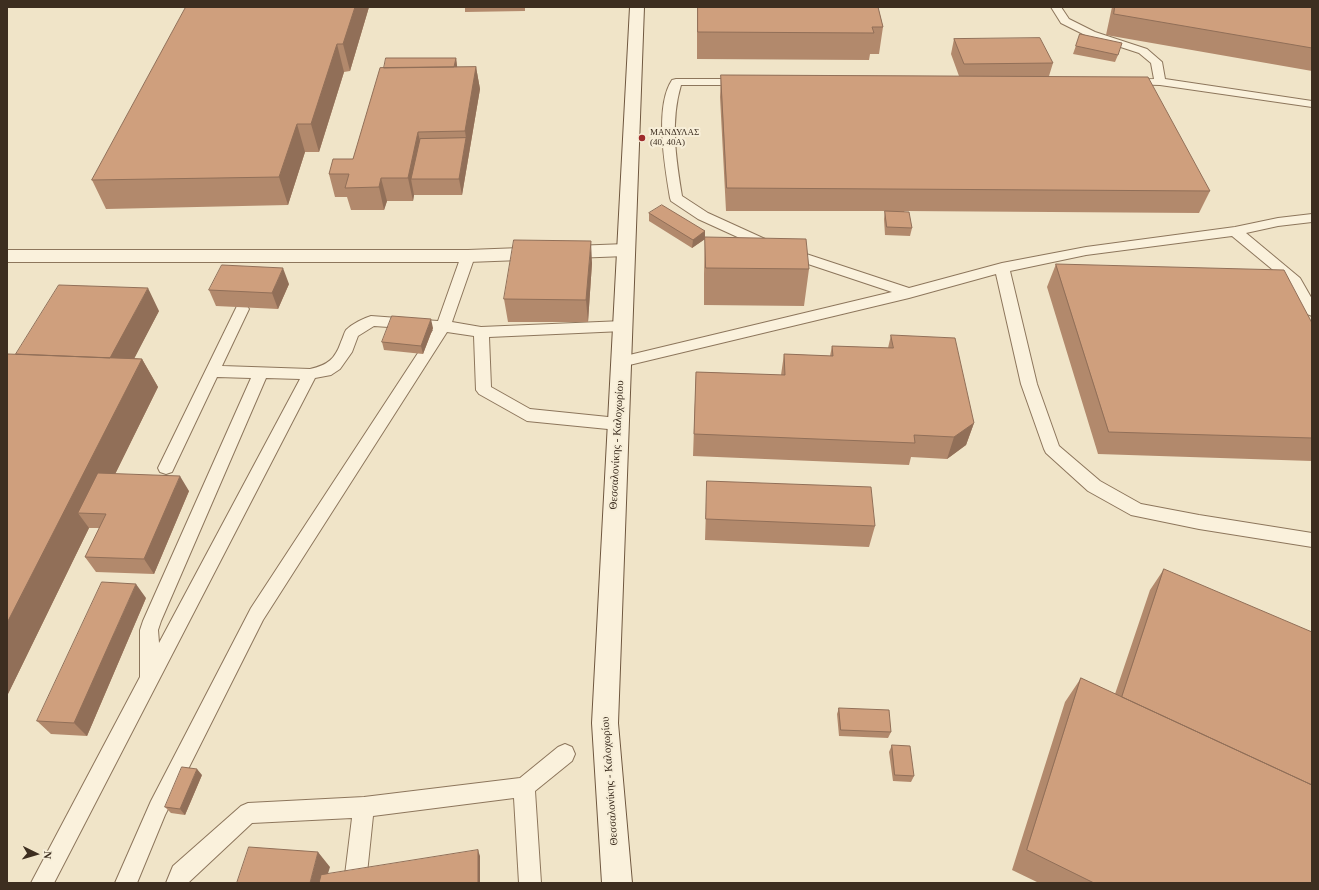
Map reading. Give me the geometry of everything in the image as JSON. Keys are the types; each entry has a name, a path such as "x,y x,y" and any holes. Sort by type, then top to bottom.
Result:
{"main road":[{"name":"Θεσσαλονίκης - Καλοχωρίου","path":"617,883 605,723 638,7"},
{"path":"7,256 468,256 626,250"}],"lane":[{"path":"1056,7 1065,21 1091,34 1143,51 1156,62 1160,82"},
{"path":"756,82 676,82 671,94 668,144 676,198 703,216 771,247 909,293"},
{"path":"1121,82 1160,82 1312,104"},
{"path":"621,362 909,293 1002,268 1086,251 1235,231 1278,222 1312,218"},
{"path":"1235,231 1295,281 1312,311"},
{"path":"126,883 158,808 257,614 443,326 468,256"},
{"path":"1002,268 1029,384 1052,449 1094,486 1137,510 1199,522 1312,540"},
{"path":"166,468 242,309"},
{"path":"213,371 310,374 326,371 335,365 345,352 352,334 371,321 443,326 481,332 623,326"},
{"path":"481,332 484,390 527,415 618,424"},
{"path":"150,678 149,630 152,621 261,372"},
{"path":"42,883 310,374"},
{"path":"177,883 181,874 248,814 364,807 524,787 565,754"},
{"path":"524,787 530,883"},
{"path":"355,883 364,807"}],"building":[{"path":"186,7 355,7 343,44 337,44 311,124 297,124 279,177 92,180"},
{"path":"698,7 878,7 883,27 872,27 874,33 698,32"},
{"path":"1115,7 1312,7 1312,48 1114,14"},
{"path":"1080,34 1122,43 1118,55 1076,46"},
{"path":"1040,38 1053,63 964,64 954,39"},
{"path":"386,58 456,58 454,67 384,68"},
{"path":"476,67 465,131 418,132 408,178 381,178 379,187 345,188 349,174 329,174 333,159 353,159 380,68"},
{"path":"721,75 1148,77 1210,191 727,188"},
{"path":"466,138 459,179 411,179 420,139"},
{"path":"662,205 705,231 693,240 649,213"},
{"path":"885,211 909,212 912,228 887,227"},
{"path":"705,237 806,239 809,269 706,268"},
{"path":"514,240 591,241 586,300 504,299"},
{"path":"1056,264 1284,270 1312,323 1312,438 1109,432"},
{"path":"222,265 283,268 272,293 209,290"},
{"path":"59,285 148,288 110,358 16,354"},
{"path":"392,316 431,319 421,346 382,342"},
{"path":"891,335 955,338 974,423 954,437 914,435 915,443 694,434 696,372 785,375 784,354 833,356 832,346 893,348"},
{"path":"8,354 142,359 7,623 7,356"},
{"path":"98,473 180,476 144,559 85,557 106,514 78,513"},
{"path":"707,481 871,487 875,526 706,519"},
{"path":"1164,569 1312,632 1312,785 1122,697"},
{"path":"102,582 136,584 74,723 37,721"},
{"path":"1081,678 1312,785 1312,883 1094,883 1027,850"},
{"path":"839,708 889,710 891,732 841,730"},
{"path":"892,745 910,746 914,776 895,775"},
{"path":"182,767 197,769 180,809 165,807"},
{"path":"249,847 318,852 310,883 237,883"},
{"path":"478,850 478,883 319,883 321,875"}],"place":[{"name":"ΜΑΝΔΥΛΑΣ (40, 40Α)","path":"642,138"}]}
